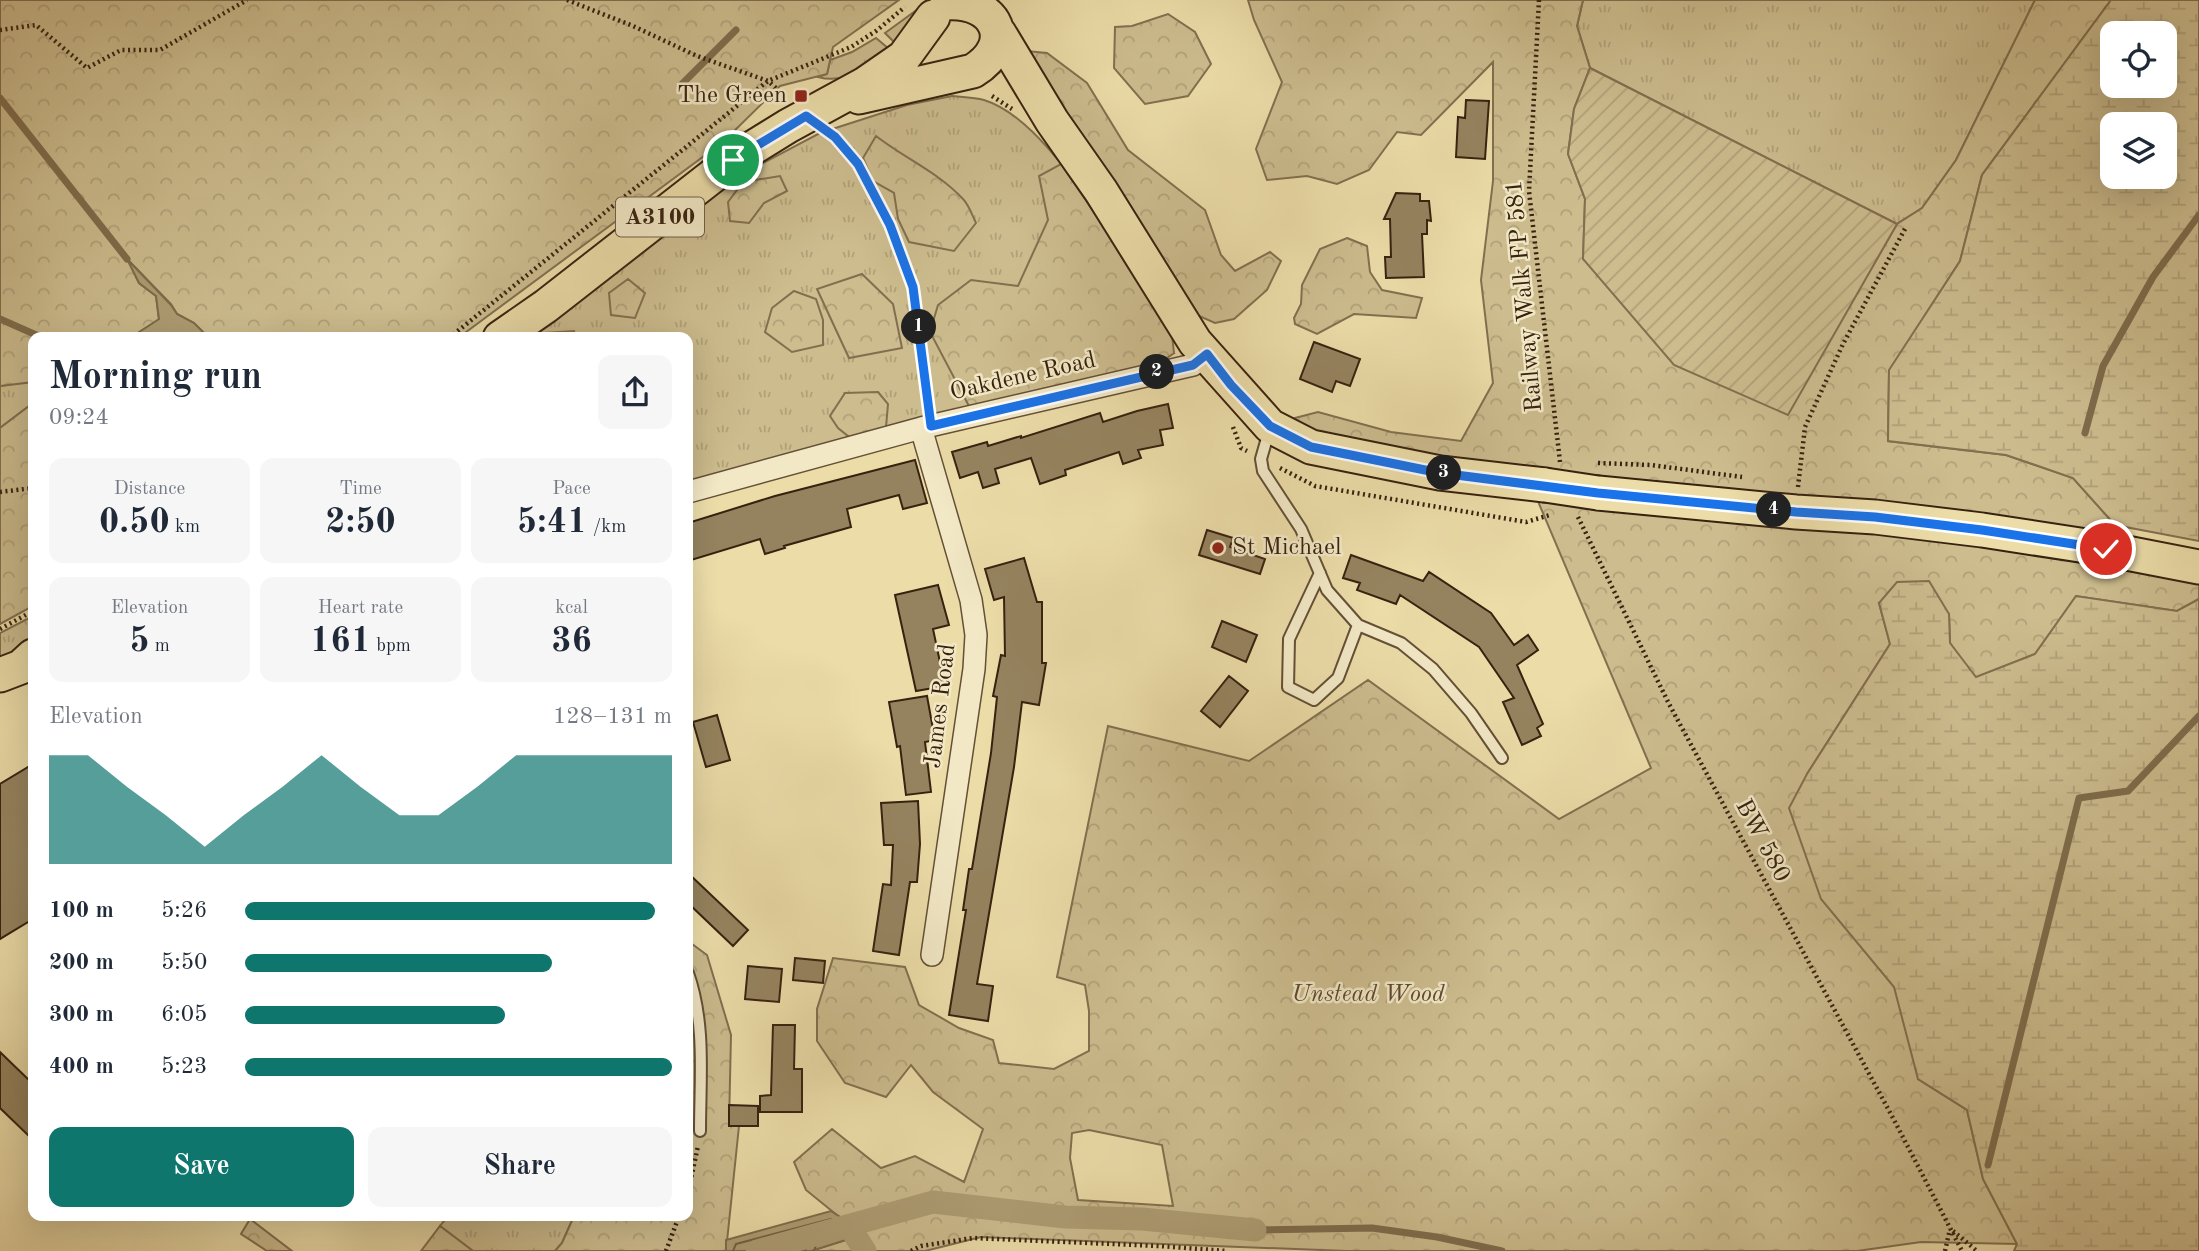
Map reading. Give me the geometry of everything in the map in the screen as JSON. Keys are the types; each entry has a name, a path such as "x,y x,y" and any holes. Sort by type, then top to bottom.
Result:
{"main road":[{"path":"1052,121 1001,84 940,61 933,53 929,32 936,5 959,0 972,3 999,18 1052,121 1101,191 1195,342 1270,426 1311,447 1440,473 1556,473 1586,500 1875,517 2106,549 2199,568"},
{"name":"A3100","path":"509,332 546,306 733,160 865,84 904,58 936,5"},
{"path":"967,73 983,65 991,56 999,18"},
{"name":"A3100","path":"816,110 967,73"},
{"path":"0,676 21,667 28,661"},
{"path":"0,687 28,689"}],"street":[{"name":"Oakdene Road","path":"693,491 926,427 1193,365 1207,354"},
{"name":"James Road","path":"926,427 971,600 976,635 974,669 932,955"}],"lane":[{"path":"1270,426 1261,459 1263,471 1301,529 1327,590 1358,625 1401,643 1433,669 1471,713 1502,758"},
{"path":"1320,573 1289,639 1288,687 1314,700 1338,678 1358,625"},
{"path":"693,988 700,1021 700,1131"}],"path":[{"path":"0,30 36,25 87,68 121,50 160,50 247,0"},
{"path":"567,0 633,26 697,56 768,81 816,110 858,164 890,225 913,287 926,427"},
{"name":"Railway Walk FP 581","path":"1539,0 1529,191 1556,473"},
{"path":"456,332 768,81 851,47 876,31 936,5"},
{"path":"1796,512 1805,426 1843,344 1906,227"},
{"path":"0,492 28,489"},
{"name":"BW 580","path":"1586,500 1669,704 1962,1251"},
{"path":"0,629 28,614"},
{"path":"693,1176 700,1131"},
{"path":"666,1251 677,1221"},
{"path":"1945,1251 1950,1228 1977,1251"},
{"path":"911,1251 921,1246 973,1238 1227,1251"}],"green space":[{"path":"0,0 899,0 833,47 827,74 780,86 723,142 466,332 203,332 194,323 177,314 171,304 129,261 139,283 156,296 159,320 140,332 28,332 28,383 0,386"},
{"path":"1248,0 1583,0 1577,26 1590,68 1574,109 1568,154 1585,199 1583,259 1787,414 1897,224 1922,208 1956,160 2035,0 2111,0 1982,175 1960,261 1889,371 1888,441 2006,455 2073,478 2115,525 2104,534 1784,496 1518,473 1327,438 1287,420 1318,412 1391,432 1461,441 1493,383 1481,280 1493,181 1493,62 1421,135 1397,132 1369,170 1337,184 1307,176 1267,180 1256,149 1282,82 1254,20"},
{"path":"1583,0 2035,0 1956,160 1922,208 1897,224 1590,68 1577,26"},
{"path":"2111,0 2199,0 2199,541 2115,525 2073,478 2006,455 1888,441 1889,370 1960,261 1982,175"},
{"path":"918,9 907,39 900,48 885,33"},
{"path":"1168,14 1195,32 1211,64 1188,96 1145,104 1114,68 1115,27 1132,26"},
{"path":"876,38 895,54 848,76 828,79 818,77 827,74 830,60 852,52"},
{"path":"1026,51 1047,53 1087,83 1128,150 1205,210 1221,255 1235,271 1270,252 1281,261 1267,290 1234,319 1215,323 1199,316"},
{"path":"1590,68 1897,224 1788,415 1674,365 1583,259 1585,199 1568,154 1574,109"},
{"path":"952,96 984,100 1012,115 1040,140 1068,172 1094,210 1174,353 970,408 886,427 853,440 693,484 693,332 531,332 718,187 820,133 907,105"},
{"path":"876,136 943,181 967,204 976,223 954,251 909,242 898,219 894,193 873,181 863,158"},
{"path":"1061,164 1121,252 1172,335 1174,353 1156,366 970,408 930,332 938,305 971,280 1018,286 1048,220 1039,176"},
{"path":"780,176 787,191 764,203 749,223 730,221 728,202 743,182"},
{"path":"1347,238 1367,246 1370,272 1382,290 1422,298 1416,318 1354,314 1317,334 1295,324 1294,318 1301,304 1302,285 1320,249"},
{"path":"862,274 893,304 902,348 849,358 817,289"},
{"path":"628,279 645,293 635,318 611,315 609,293"},
{"path":"794,291 816,299 823,320 823,345 792,352 765,332 772,308"},
{"path":"28,382 28,407 0,428 0,386"},
{"path":"878,392 888,404 886,427 853,440 838,428 830,416 845,393"},
{"path":"28,407 28,609 0,624 0,428"},
{"name":"Unstead Wood","path":"1537,499 1888,531 2199,576 2199,599 2177,611 2076,596 2035,654 1975,678 1950,643 1949,614 1879,603 1890,644 1807,774 1922,925 1918,1079 1967,1110 1983,1179 2017,1244 1921,1242 1857,1251 1347,1251 981,1237 925,1251 811,1251 848,1239 843,1220 806,1190 794,1162 832,1129 881,1168 915,1156 964,1182 983,1129 933,1092 911,1065 886,1097 845,1083 817,1041 817,1009 833,958 905,967 919,1005 959,1028 993,1040 999,1063 1054,1069 1089,1051 1089,1011 1085,985 1057,977 1108,726 1249,761 1368,680 1559,819 1651,768","holes":["1089,1130 1162,1145 1173,1206 1078,1200 1070,1158 1072,1133"]},
{"path":"1929,581 1949,614 1950,643 1976,677 2035,654 2076,596 2177,611 2199,599 2199,1251 2014,1251 2017,1244 1983,1179 1967,1110 1918,1079 1894,987 1821,899 1789,808 1807,774 1890,644 1879,603 1897,582"},
{"path":"28,619 28,644 0,660 0,633"},
{"path":"693,945 707,955 731,1035 729,1125 739,1126 726,1251 555,1251 562,1243 572,1221 693,1221"},
{"path":"249,1221 253,1221 292,1251 267,1251 241,1234"},
{"path":"444,1221 572,1221 562,1243 555,1251 473,1251 440,1226"},
{"path":"440,1226 473,1251 421,1251"}],"water":[{"path":"127,259 177,314 194,323 203,332 139,332 159,319 156,296 139,283"},
{"path":"831,1211 843,1219 849,1239 811,1251 726,1251 726,1240"}],"building":[{"path":"1466,100 1489,101 1485,159 1456,157 1458,117 1465,118"},
{"path":"1396,193 1420,194 1420,201 1429,201 1431,221 1427,220 1427,234 1422,234 1424,277 1386,278 1385,257 1391,257 1390,219 1384,219"},
{"path":"1314,342 1360,359 1350,386 1336,381 1332,392 1300,379"},
{"path":"1168,404 1173,428 1160,430 1163,445 1138,450 1141,458 1123,464 1119,452 1065,470 1066,475 1040,484 1031,458 995,469 999,483 983,488 978,472 960,478 952,452 987,442 988,446 1021,438 1100,413 1103,422"},
{"path":"915,460 927,503 903,509 899,495 847,509 851,527 784,546 785,548 765,554 760,539 693,559 693,521 775,496"},
{"name":"St Michael","path":"1207,530 1233,538 1230,547 1265,559 1260,574 1199,555"},
{"path":"1351,555 1423,581 1429,572 1491,613 1514,645 1528,635 1538,650 1517,665 1543,724 1537,728 1541,736 1522,745 1503,702 1514,698 1479,647 1400,595 1396,604 1357,590 1360,583 1343,578"},
{"path":"1024,558 1037,602 1042,602 1042,663 1046,663 1039,705 1022,702 1014,767 977,984 993,986 988,1021 949,1015 966,910 963,910 969,869 972,869 991,753 997,697 993,696 1001,655 1005,656 1004,597 994,600 985,569"},
{"path":"938,585 949,625 933,629 945,686 916,691 895,595"},
{"path":"1222,621 1257,635 1246,662 1212,647"},
{"path":"1229,676 1248,691 1220,727 1201,711"},
{"path":"927,696 935,740 925,742 931,792 906,795 900,746 897,747 889,702"},
{"path":"717,715 730,760 706,767 693,722"},
{"path":"28,767 28,922 0,939 0,784"},
{"path":"918,801 920,844 917,882 910,882 899,955 873,951 883,884 891,885 893,845 884,845 881,803"},
{"path":"693,878 748,930 733,946 693,908"},
{"path":"795,958 825,961 823,983 793,980"},
{"path":"748,966 782,969 779,1002 745,999"},
{"path":"773,1025 795,1025 794,1069 802,1069 802,1112 760,1112 760,1096 771,1095"},
{"path":"0,1052 28,1079 28,1135 0,1108"},
{"path":"729,1105 758,1106 758,1126 729,1126"}],"waterway":[{"path":"680,86 736,30"},
{"path":"0,98 127,259"},
{"path":"2085,433 2103,366 2153,277 2199,215"},
{"path":"0,319 29,332"},
{"path":"1988,1165 2079,798 2128,791 2199,716"},
{"path":"757,1251 933,1202 1065,1217 1142,1219 1255,1230"},
{"path":"849,1226 865,1251"},
{"path":"1255,1230 1372,1228 1437,1237 1502,1251"}],"place":[{"name":"The Green","path":"801,96"},
{"name":"St Michael","path":"1218,548"}],"route":[{"path":"733,160 806,116 835,137 858,164 890,225 913,287 926,371 931,426 1193,365 1207,354 1231,385 1270,426 1311,447 1440,473 1598,493 1875,517 2106,549"}]}
